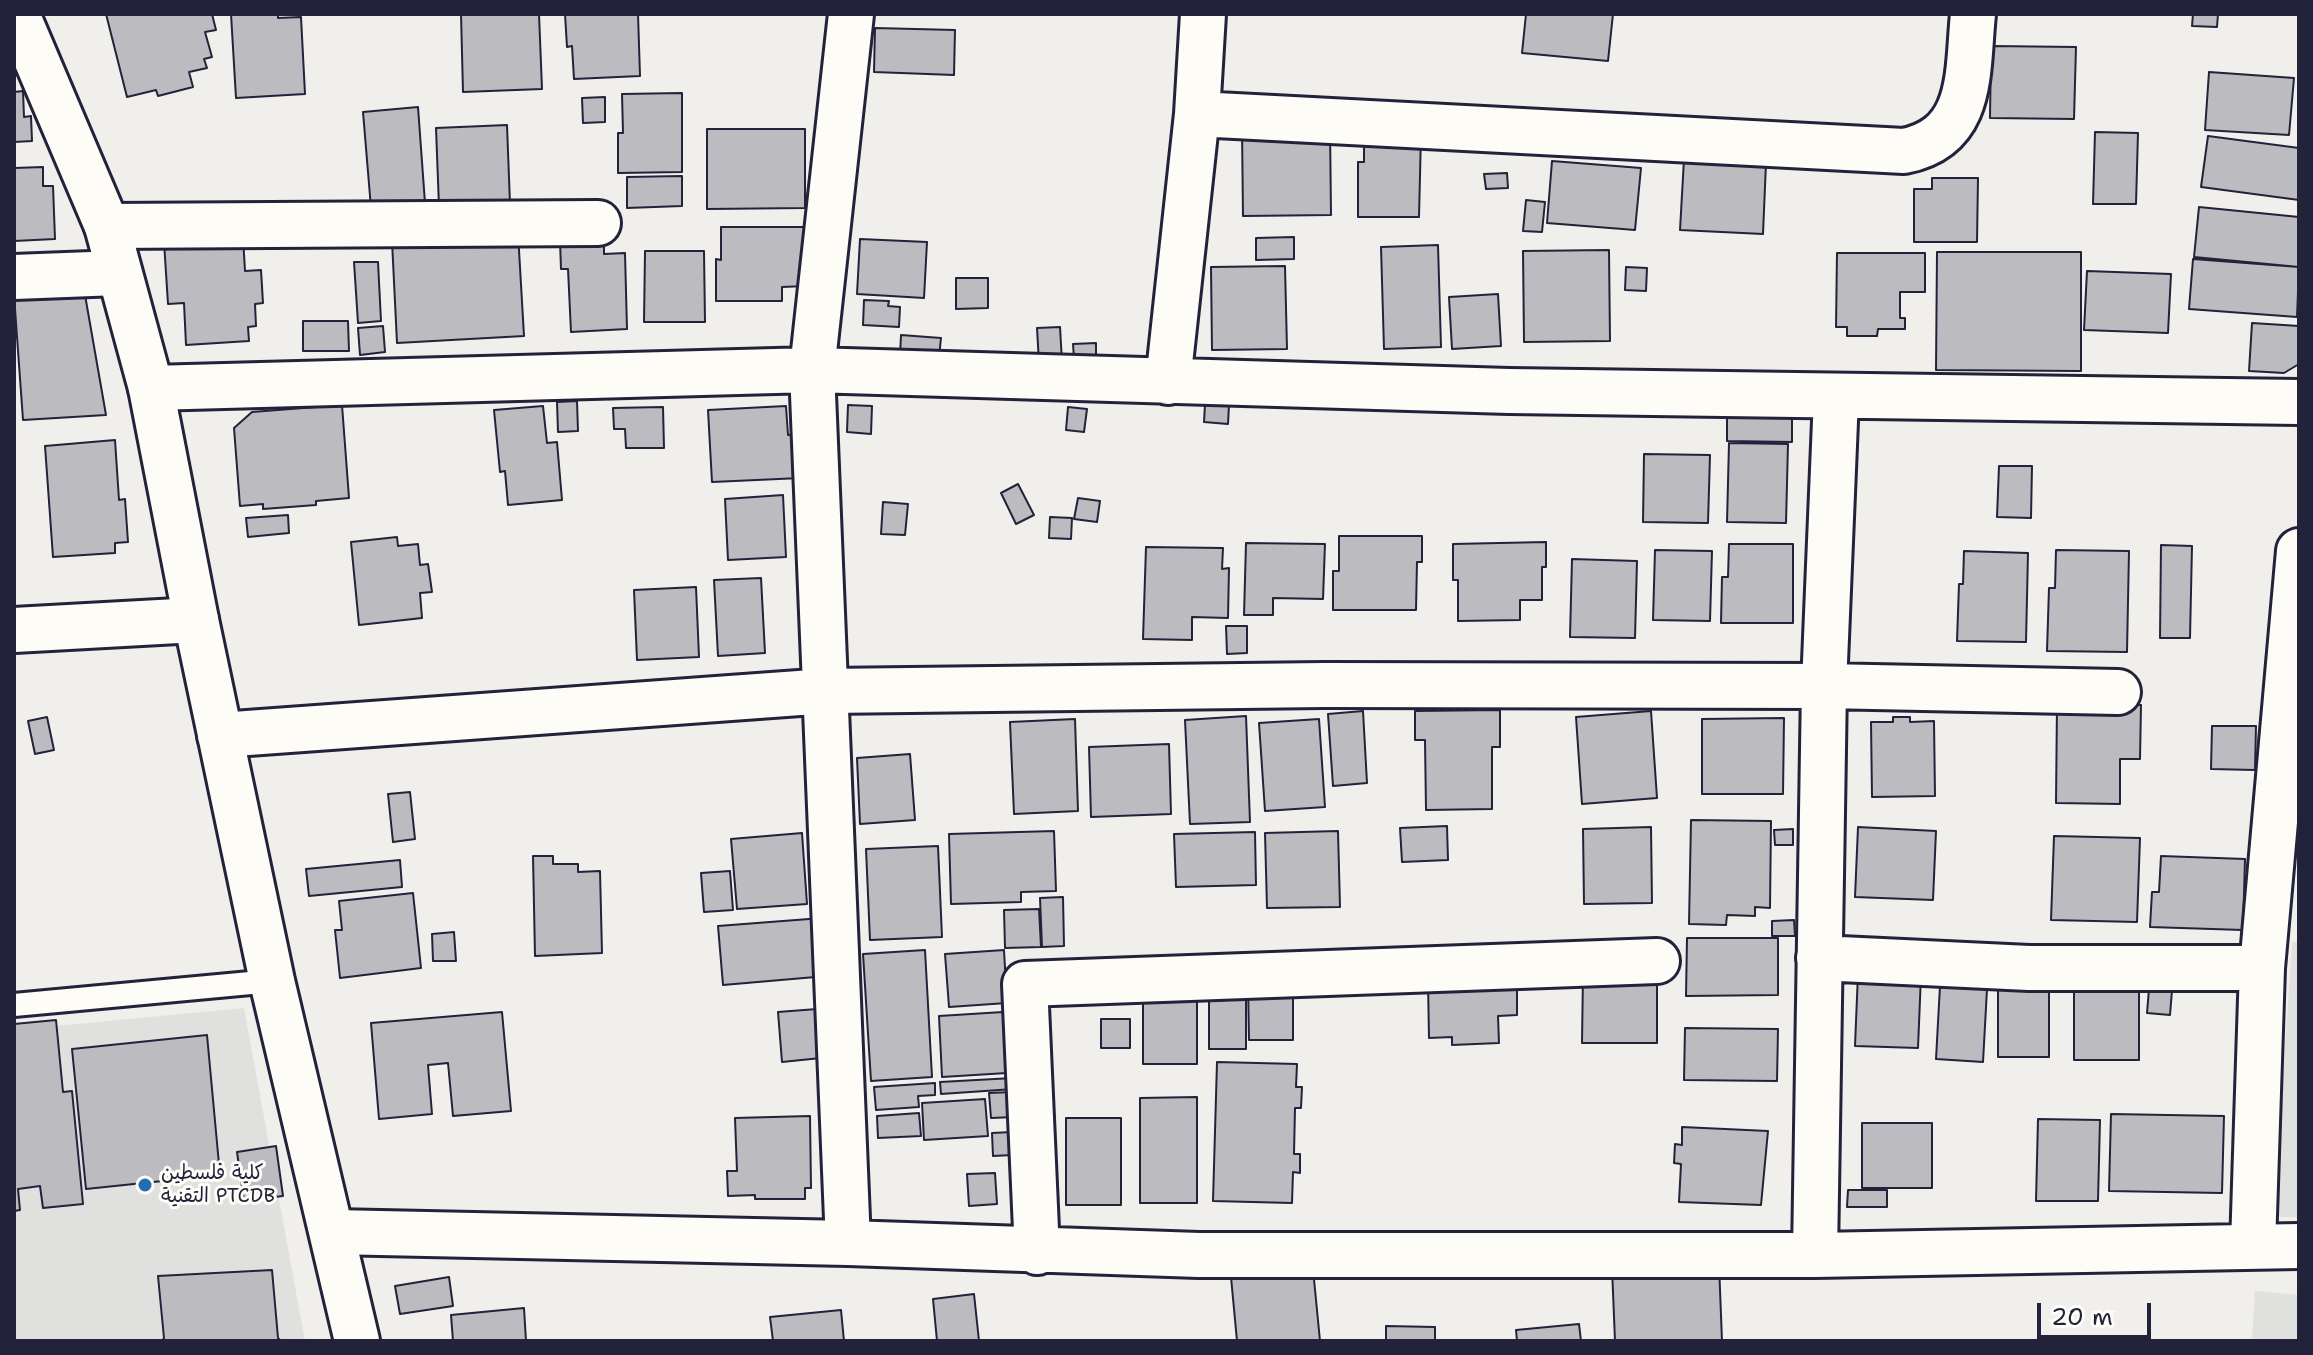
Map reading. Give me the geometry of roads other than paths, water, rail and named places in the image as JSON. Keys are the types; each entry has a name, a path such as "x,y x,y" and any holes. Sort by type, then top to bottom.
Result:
{"street":[{"path":"17,14 107,226 151,388 272,981 357,1341"},
{"path":"848,1243 812,370 851,14"},
{"path":"1168,382 1197,114 1203,14"},
{"path":"1197,114 1904,151 1932,142 1955,120 1965,90 1973,14"},
{"path":"107,226 598,223"},
{"path":"14,277 118,273"},
{"path":"151,388 812,370 1168,382 1836,397 2299,402"},
{"path":"1815,1255 1824,686 1836,397"},
{"path":"2253,1246 2262,968 2299,551"},
{"path":"14,630 196,620"},
{"path":"220,735 827,691 1324,685 1824,686 2118,692"},
{"path":"1819,958 2029,968 2262,968"},
{"path":"1037,1252 1025,984 1657,961"},
{"path":"333,1232 848,1243 1037,1252 1199,1255 1815,1255 2299,1246"}],"lane":[{"path":"14,1005 272,981"}],"place":[{"name":"كلية فلسطين التقنية PTCDB","path":"145,1185"}]}
